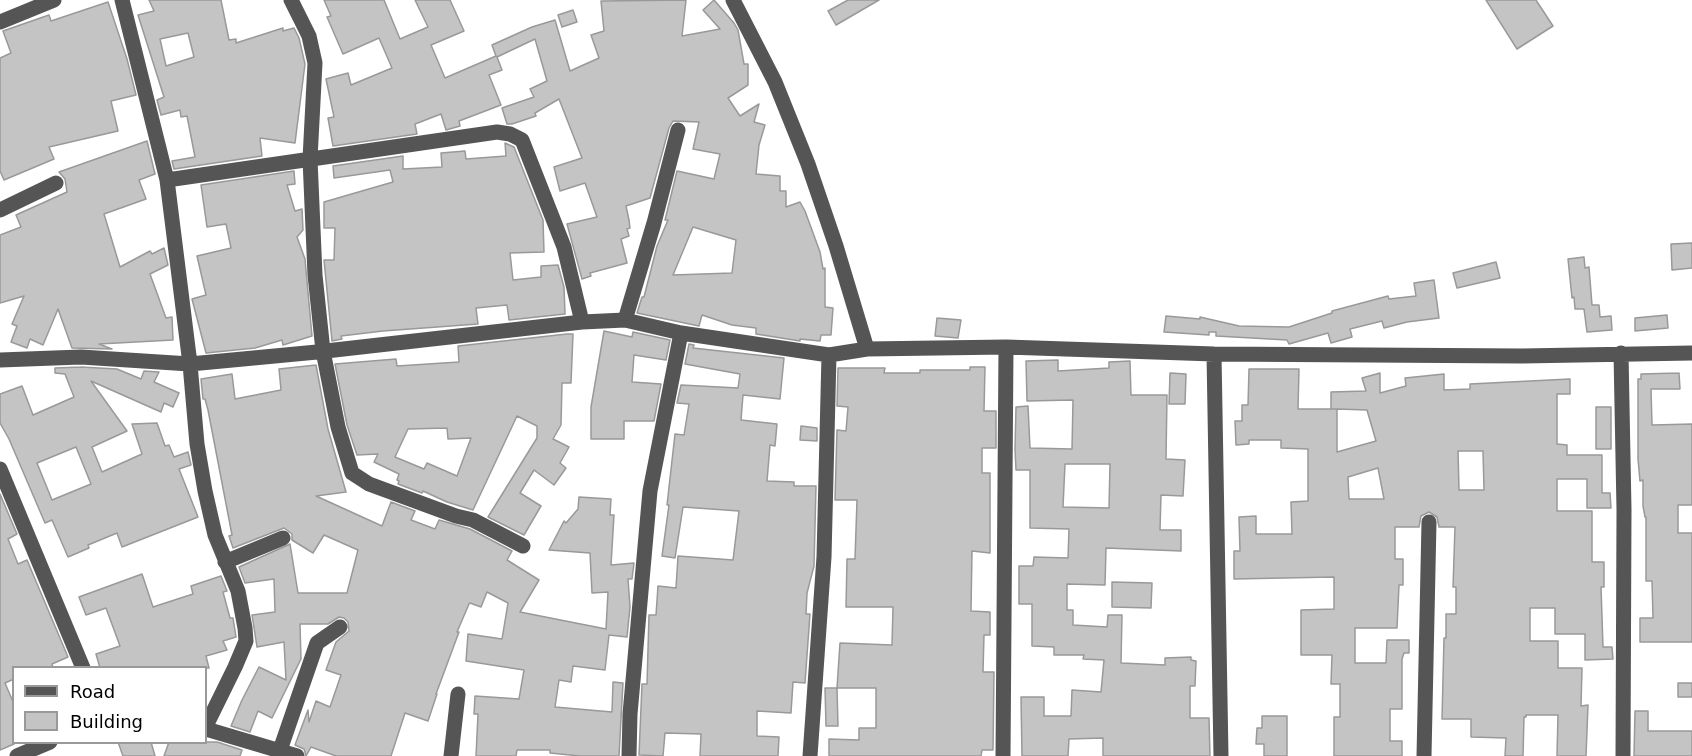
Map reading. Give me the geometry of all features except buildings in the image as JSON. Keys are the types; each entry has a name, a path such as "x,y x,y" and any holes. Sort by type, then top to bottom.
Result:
{"street":[{"path":"0,22 54,0"},
{"path":"122,0 167,180 190,364 197,444 205,491 215,535 238,591 245,628 246,641 236,667 207,726"},
{"path":"291,0 309,36 315,63 310,159 315,275 323,351 338,427 352,473 369,484 473,520 523,546"},
{"path":"733,0 775,82 808,164 867,349"},
{"path":"625,320 654,223 678,130"},
{"path":"167,180 497,132 510,134 522,140 564,247 582,322"},
{"path":"0,210 56,183"},
{"path":"0,360 81,357 190,364 582,322 625,320 681,333 829,355 867,349 1006,347 1214,354 1522,356 1692,353"},
{"path":"629,756 630,714 650,491 681,333"},
{"path":"1003,756 1006,347"},
{"path":"1622,353 1623,756"},
{"path":"1214,354 1221,756"},
{"path":"810,756 824,557 829,355"},
{"path":"1,472 82,666"},
{"path":"1424,756 1429,522"},
{"path":"225,562 283,538"},
{"path":"279,753 317,643 340,627"},
{"path":"451,756 458,694"},
{"path":"207,728 279,753 297,756"},
{"path":"17,756 45,744"}]}
